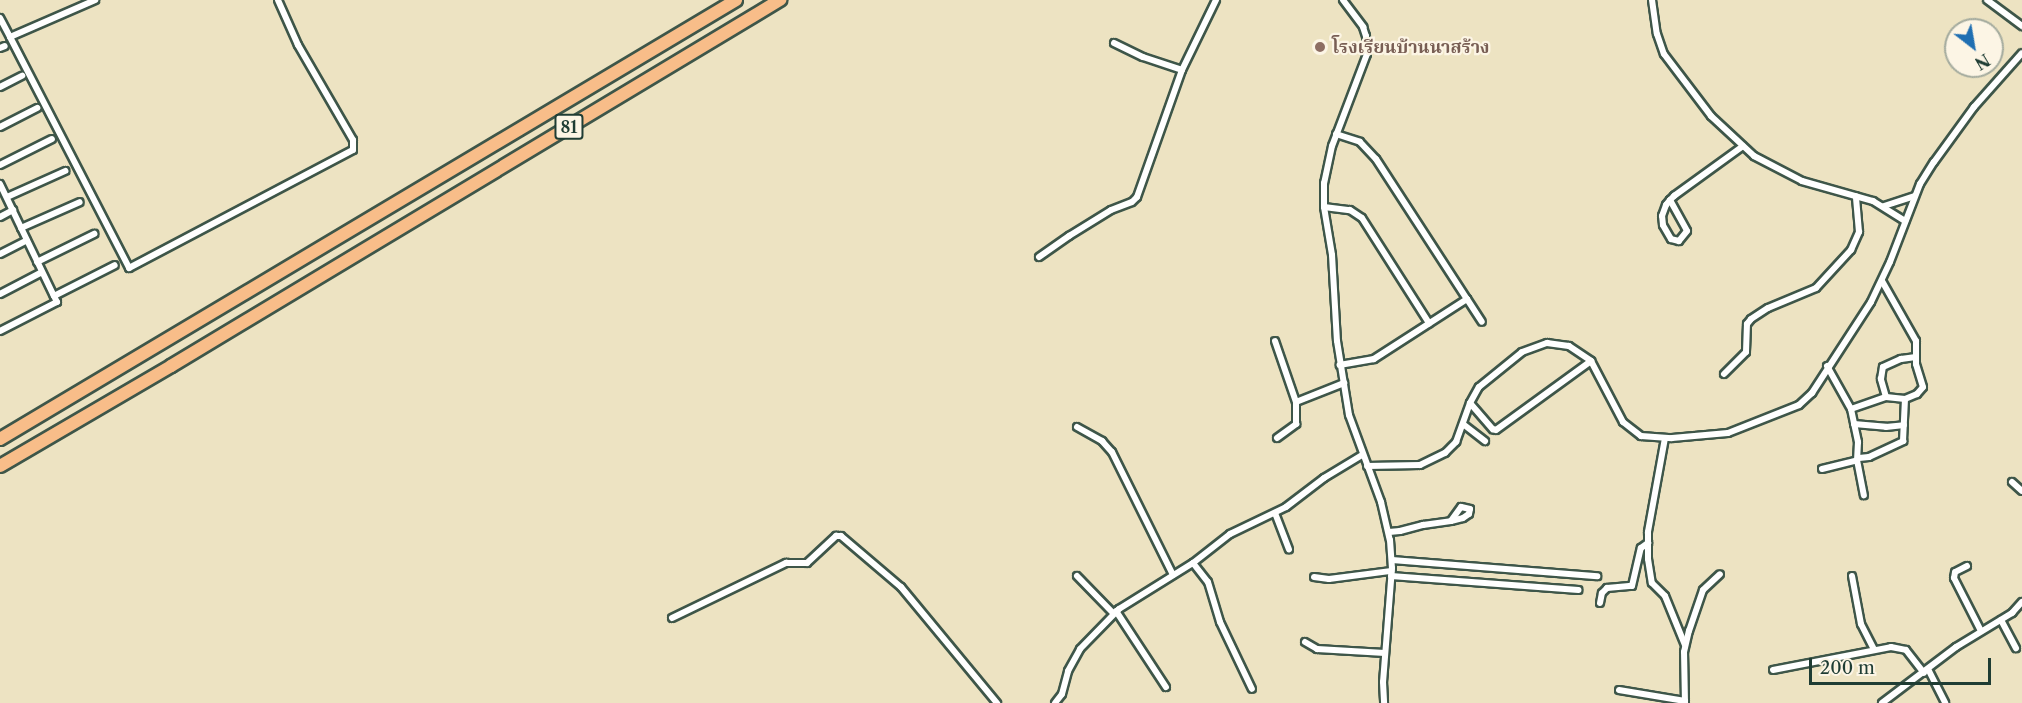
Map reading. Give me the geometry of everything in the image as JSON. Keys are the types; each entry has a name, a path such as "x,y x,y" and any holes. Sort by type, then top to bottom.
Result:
{"highway":[{"name":"81","path":"0,439 736,0"},
{"name":"81","path":"0,466 780,0"}],"street":[{"path":"10,37 95,0"},
{"path":"0,18 129,268 353,150 353,140 298,45 278,0"},
{"path":"1039,257 1069,236 1135,199 1182,70 1216,0"},
{"path":"1343,0 1363,27 1367,44 1364,64 1336,134 1324,183 1324,207 1332,255 1334,310 1340,365 1349,415 1389,532 1392,560 1384,652 1384,703"},
{"path":"1652,0 1657,34 1664,54 1711,116 1743,146 1764,162 1802,182 1884,206 1905,221"},
{"path":"1987,0 2022,26"},
{"path":"1114,43 1143,57 1182,70"},
{"path":"1367,466 1411,467 1427,463 1451,449 1470,402 1479,387 1490,376 1534,345 1559,343 1579,351 1591,361 1629,428 1641,436 1665,438 1728,433 1786,412 1806,400 1827,366 1860,321 1882,281 1915,196 1934,162 1974,107 2022,54"},
{"path":"0,87 22,76"},
{"path":"0,127 37,108"},
{"path":"1336,134 1360,142 1376,159 1482,322"},
{"path":"0,165 52,139"},
{"path":"1670,200 1687,231 1679,241 1671,239 1663,225 1663,210 1670,200 1743,146"},
{"path":"7,197 65,171"},
{"path":"0,184 57,302 0,331"},
{"path":"1724,374 1746,352 1748,324 1751,319 1768,308 1816,288 1851,250 1859,232 1856,196"},
{"path":"1884,206 1915,196"},
{"path":"21,228 80,202"},
{"path":"1324,207 1350,210 1362,218 1429,323"},
{"path":"0,217 13,210"},
{"path":"37,262 94,234"},
{"path":"0,254 27,240"},
{"path":"54,296 115,265"},
{"path":"0,294 42,273"},
{"path":"1851,409 1886,397 1905,399 1917,394 1923,387 1916,357 1916,341 1882,281"},
{"path":"1340,365 1374,359 1467,299"},
{"path":"1275,341 1296,402 1296,424 1277,438"},
{"path":"1886,397 1881,379 1883,367 1901,359 1916,357"},
{"path":"1470,402 1492,429 1496,430 1591,361"},
{"path":"1827,366 1851,409 1864,495"},
{"path":"1296,402 1344,383"},
{"path":"1822,470 1869,457 1900,445 1904,438 1905,399"},
{"path":"1463,424 1485,441"},
{"path":"1854,424 1886,427 1904,424"},
{"path":"1077,427 1102,441 1112,452 1173,575"},
{"path":"1665,438 1648,543 1652,583 1665,596 1685,645"},
{"path":"1055,703 1062,694 1068,671 1080,649 1115,612 1193,563 1230,534 1275,513 1362,455"},
{"path":"2012,482 2022,491"},
{"path":"1275,513 1289,549"},
{"path":"1389,532 1451,520"},
{"path":"672,618 786,564 811,560 836,536 841,536 901,586 997,703"},
{"path":"1600,603 1602,593 1607,588 1632,586 1641,548 1648,543"},
{"path":"1392,560 1597,576"},
{"path":"1193,563 1208,582 1220,622 1252,689"},
{"path":"1967,566 1955,572 1954,578 1981,631"},
{"path":"1314,577 1325,580 1391,574 1578,590"},
{"path":"1619,690 1685,702 1685,645 1703,590 1720,574"},
{"path":"1077,576 1115,612 1166,687"},
{"path":"1852,576 1861,624 1874,649"},
{"path":"1882,703 1981,631 2001,620 2022,602"},
{"path":"2001,620 2016,648"},
{"path":"1305,642 1317,649 1384,652"},
{"path":"1773,670 1874,649 1900,647 1906,650 1926,671 1945,703"}],"place":[{"name":"โรงเรียนบ้านนาสร้าง","path":"1320,47"}]}
